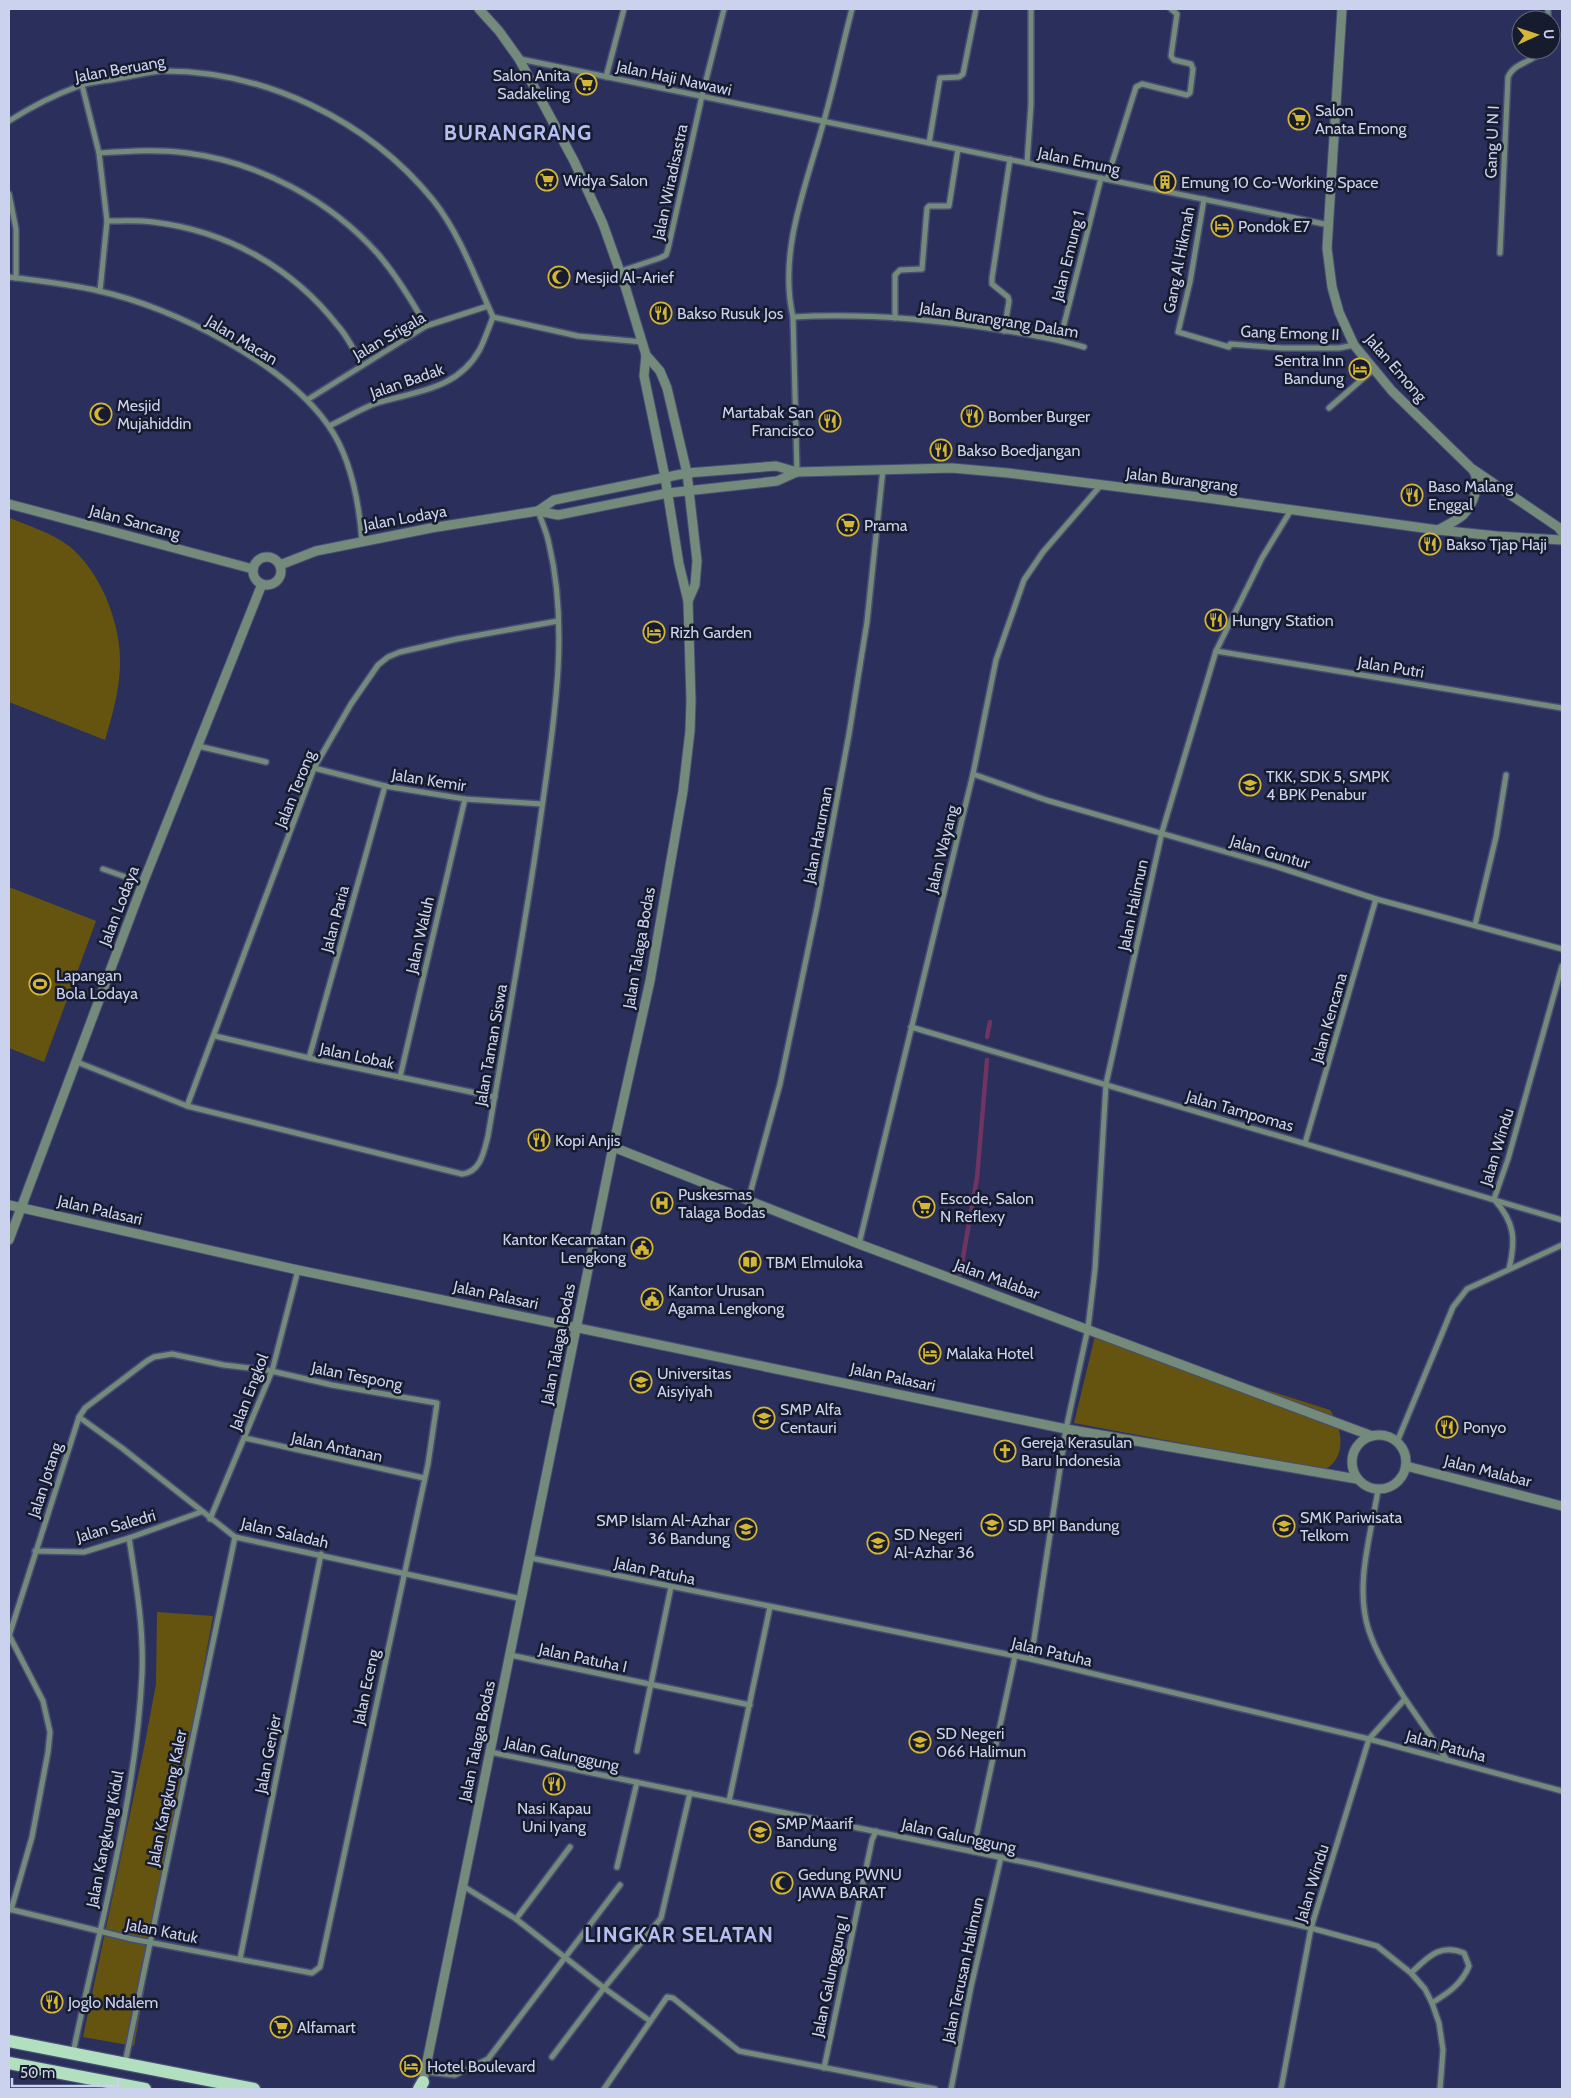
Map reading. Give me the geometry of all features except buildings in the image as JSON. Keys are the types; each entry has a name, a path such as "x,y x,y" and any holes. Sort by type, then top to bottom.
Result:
{"main road":[{"path":"9,2041 254,2089"},
{"path":"9,2063 145,2089"}],"street":[{"path":"479,9 499,31 519,59 574,161 621,271 646,355"},
{"path":"606,77 624,9"},
{"path":"702,96 724,9"},
{"path":"797,472 794,318 791,306 789,267 792,238 852,9"},
{"path":"929,143 940,78 959,77 963,74 976,9"},
{"path":"1027,163 1031,104 1030,9"},
{"path":"1107,180 1136,87 1142,84 1187,95 1190,93 1193,69 1191,64 1174,60 1171,56 1177,14 1171,9"},
{"name":"Jalan Emong","path":"1342,9 1327,248 1332,287 1339,312 1354,345 1392,391 1471,468 1562,532"},
{"name":"Jalan Haji Nawawi","path":"519,59 824,121"},
{"name":"Gang U N I","path":"1500,253 1508,77 1517,66 1531,60"},
{"name":"Jalan Beruang","path":"9,121 37,104 82,85 159,71 214,75 258,84 292,96 342,121 391,156 432,199 451,224 493,317"},
{"path":"82,85 99,153 107,221 100,291"},
{"name":"Jalan Wiradisastra","path":"621,271 666,255 702,96"},
{"name":"Jalan Emung","path":"824,121 1328,225"},
{"path":"894,318 895,275 900,270 922,269 927,208 929,206 949,206 958,149"},
{"path":"99,153 143,150 187,153 230,162 271,176 317,202 345,223 377,254 404,288 426,326"},
{"path":"1004,330 1009,301 1008,297 992,284 992,278 1010,159"},
{"name":"Jalan Emung 1","path":"1060,340 1101,178"},
{"path":"9,194 16,229 16,278"},
{"name":"Gang Al Hikmah","path":"1204,199 1190,282 1178,332 1228,347"},
{"path":"107,221 151,222 195,229 237,244 275,266 310,294 339,327 362,365"},
{"name":"Jalan Macan","path":"9,276 100,291 160,310 234,346 270,371 308,400 329,426 343,452 351,476 361,522 362,541"},
{"name":"Jalan Srigala","path":"308,400 426,326 488,306"},
{"path":"493,317 578,336 642,342"},
{"name":"Jalan Badak","path":"329,426 373,405 432,388 452,380 471,362 480,349 493,317"},
{"name":"Jalan Burangrang Dalam","path":"794,318 894,318 942,321 1060,340 1084,347"},
{"name":"Gang Emong II","path":"1228,347 1230,344 1310,348 1339,348 1354,345"},
{"name":"Jalan Talaga Bodas","path":"646,355 660,371 667,388 690,490 697,561 695,585 688,601"},
{"name":"Jalan Talaga Bodas","path":"423,2084 613,1147 650,980 683,791 690,731 691,701 688,601 679,564 668,493 644,376 646,355"},
{"path":"1329,408 1374,369"},
{"name":"Jalan Burangrang","path":"665,477 687,473 776,466 797,472 952,468 1008,473 1438,530 1562,540"},
{"path":"1438,530 1464,514 1470,505 1477,481 1476,474 1471,468"},
{"name":"Jalan Haruman","path":"748,1200 780,1084 817,908 850,734 867,622 883,469"},
{"name":"Jalan Burangrang","path":"668,493 777,481 797,472"},
{"name":"Jalan Lodaya","path":"538,511 554,500 665,477"},
{"name":"Jalan Wayang","path":"859,1244 972,774 996,660 1024,580 1043,552 1102,485"},
{"name":"Jalan Lodaya","path":"280,565 316,551 362,541 538,511 558,515 668,493"},
{"name":"Jalan Sancang","path":"9,504 253,569"},
{"name":"Jalan Halimun","path":"1088,1328 1095,1269 1106,1084 1162,832 1216,651 1262,558 1291,510"},
{"name":"Jalan Taman Siswa","path":"77,1062 187,1106 462,1174 473,1171 484,1152 528,905 558,673 556,589 549,544 538,511"},
{"path":"265,557 274,559 280,565 281,574 277,582 269,585 262,584 256,580 253,569 256,562 265,557"},
{"name":"Jalan Lodaya","path":"9,1240 143,882 262,584"},
{"name":"Jalan Terong","path":"187,1106 215,1036 314,768 334,732 378,665 388,657 400,652 457,639 558,621"},
{"name":"Jalan Putri","path":"1216,651 1562,708"},
{"path":"198,746 266,762"},
{"name":"Jalan Kemir","path":"314,768 385,786 465,799 542,804"},
{"name":"Jalan Guntur","path":"972,774 1046,800 1162,832 1376,900 1562,949"},
{"path":"1474,925 1496,837 1506,775"},
{"name":"Jalan Paria","path":"309,1058 385,786"},
{"name":"Jalan Waluh","path":"400,1077 465,799"},
{"path":"103,869 143,882"},
{"name":"Jalan Kencana","path":"1305,1143 1376,900"},
{"name":"Jalan Windu","path":"1509,1269 1514,1248 1512,1225 1505,1212 1494,1199 1508,1159 1562,966"},
{"name":"Jalan Tampomas","path":"911,1027 1562,1220"},
{"name":"Jalan Lobak","path":"215,1036 495,1097"},
{"name":"Jalan Malabar","path":"613,1147 859,1244 1088,1328 1372,1436"},
{"name":"Jalan Palasari","path":"9,1205 298,1270 1066,1429"},
{"path":"1397,1442 1453,1307 1460,1296 1467,1289 1562,1245"},
{"name":"Jalan Engkol","path":"210,1519 272,1371 298,1270"},
{"path":"1031,1659 1066,1429 1088,1328"},
{"name":"Jalan Tespong","path":"79,1417 85,1408 147,1361 172,1354 224,1365 272,1371 332,1386 437,1403"},
{"name":"Jalan Eceng","path":"312,1973 321,1964 424,1478 437,1403"},
{"name":"Jalan Saladah","path":"79,1417 122,1448 235,1537 321,1554 522,1599"},
{"name":"Jalan Jotang","path":"35,1551 79,1417"},
{"path":"1066,1429 1357,1479"},
{"path":"1372,1436 1385,1436 1397,1442 1404,1453 1406,1466 1404,1474 1393,1486 1378,1490 1366,1487 1357,1479 1351,1465 1352,1457 1359,1443 1372,1436"},
{"name":"Jalan Antanan","path":"245,1438 424,1478"},
{"name":"Jalan Malabar","path":"1406,1466 1562,1506"},
{"path":"1378,1490 1363,1581 1364,1603 1369,1630 1378,1651 1405,1699 1447,1760"},
{"name":"Jalan Saledri","path":"35,1551 84,1552 201,1512"},
{"name":"Jalan Kangkung Kaler","path":"124,2064 235,1537"},
{"name":"Jalan Kangkung Kidul","path":"73,2054 128,1803 142,1674 140,1615 129,1538"},
{"path":"10,1910 32,1837 50,1732 43,1701 9,1635 35,1551"},
{"name":"Jalan Genjer","path":"240,1959 321,1554"},
{"name":"Jalan Patuha","path":"531,1558 1031,1659 1369,1739 1562,1790"},
{"path":"637,1751 671,1587"},
{"path":"729,1801 770,1607"},
{"name":"Jalan Patuha I","path":"510,1655 750,1705"},
{"path":"973,1851 979,1831 1015,1656"},
{"name":"Jalan Windu","path":"1281,2089 1311,1928 1369,1739 1405,1699"},
{"name":"Jalan Galunggung","path":"490,1752 1001,1857 1311,1928 1377,1946 1411,1973 1425,1989 1432,2003 1439,2023 1443,2050 1440,2089"},
{"path":"617,1867 637,1782"},
{"path":"552,2057 604,1988 661,1918 690,1793"},
{"name":"Jalan Galunggung I","path":"824,2068 872,1840 876,1831"},
{"path":"516,1919 570,1847"},
{"name":"Jalan Terusan Halimun","path":"951,2089 1001,1857"},
{"path":"423,2084 455,2076 488,2059 620,1885"},
{"path":"462,1886 516,1919 604,1988 650,2021"},
{"name":"Jalan Katuk","path":"10,1910 150,1942 312,1973"},
{"path":"1411,1973 1429,1956 1444,1949 1454,1949 1464,1953 1469,1966 1464,1978 1453,1989 1432,2003"},
{"path":"604,2089 665,2000 673,1998 739,2050 936,2089"}],"shaded area":[{"path":"10,518 48,534 69,546 90,568 105,595 117,633 120,667 119,684 105,740 9,702"},
{"name":"Lapangan Bola Lodaya","path":"9,887 96,921 44,1062 9,1048"},
{"path":"1095,1336 1330,1410 1340,1434 1339,1451 1336,1458 1324,1470 1074,1423"},
{"path":"157,1612 213,1616 134,2046 83,2037 156,1684"}],"waterway":[{"path":"987,1037 990,1022"},
{"path":"960,1274 977,1178 987,1060"}],"place":[{"name":"Salon Anita Sadakeling","path":"586,84"},
{"name":"Salon Anata Emong","path":"1299,119"},
{"name":"Widya Salon","path":"547,180"},
{"name":"Emung 10 Co-Working Space","path":"1165,182"},
{"name":"Pondok E7","path":"1222,226"},
{"name":"Mesjid Al-Arief","path":"559,277"},
{"name":"Bakso Rusuk Jos","path":"661,313"},
{"name":"Sentra Inn Bandung","path":"1360,369"},
{"name":"Mesjid Mujahiddin","path":"101,414"},
{"name":"Bomber Burger","path":"972,416"},
{"name":"Martabak San Francisco","path":"830,421"},
{"name":"Bakso Boedjangan","path":"941,450"},
{"name":"Baso Malang Enggal","path":"1412,495"},
{"name":"Prama","path":"848,525"},
{"name":"Bakso Tjap Haji","path":"1430,544"},
{"name":"Hungry Station","path":"1216,620"},
{"name":"Rizh Garden","path":"654,632"},
{"name":"TKK, SDK 5, SMPK 4 BPK Penabur","path":"1250,785"},
{"name":"Lapangan Bola Lodaya","path":"40,984"},
{"name":"Kopi Anjis","path":"539,1140"},
{"name":"Puskesmas Talaga Bodas","path":"662,1203"},
{"name":"Escode, Salon N Reflexy","path":"924,1207"},
{"name":"Kantor Kecamatan Lengkong","path":"642,1248"},
{"name":"TBM Elmuloka","path":"750,1262"},
{"name":"Kantor Urusan Agama Lengkong","path":"652,1299"},
{"name":"Malaka Hotel","path":"930,1353"},
{"name":"Universitas Aisyiyah","path":"641,1382"},
{"name":"SMP Alfa Centauri","path":"764,1418"},
{"name":"Ponyo","path":"1447,1427"},
{"name":"Gereja Kerasulan Baru Indonesia","path":"1005,1451"},
{"name":"SD BPI Bandung","path":"992,1525"},
{"name":"SMK Pariwisata Telkom","path":"1284,1526"},
{"name":"SMP Islam Al-Azhar 36 Bandung","path":"746,1529"},
{"name":"SD Negeri Al-Azhar 36","path":"878,1543"},
{"name":"SD Negeri 066 Halimun","path":"920,1742"},
{"name":"Nasi Kapau Uni Iyang","path":"554,1784"},
{"name":"SMP Maarif Bandung","path":"760,1832"},
{"name":"Gedung PWNU JAWA BARAT","path":"782,1883"},
{"name":"Joglo Ndalem","path":"52,2002"},
{"name":"Alfamart","path":"281,2027"},
{"name":"Hotel Boulevard","path":"411,2066"}],"district":[{"name":"BURANGRANG","path":"518,132"},
{"name":"LINGKAR SELATAN","path":"679,1934"}]}
